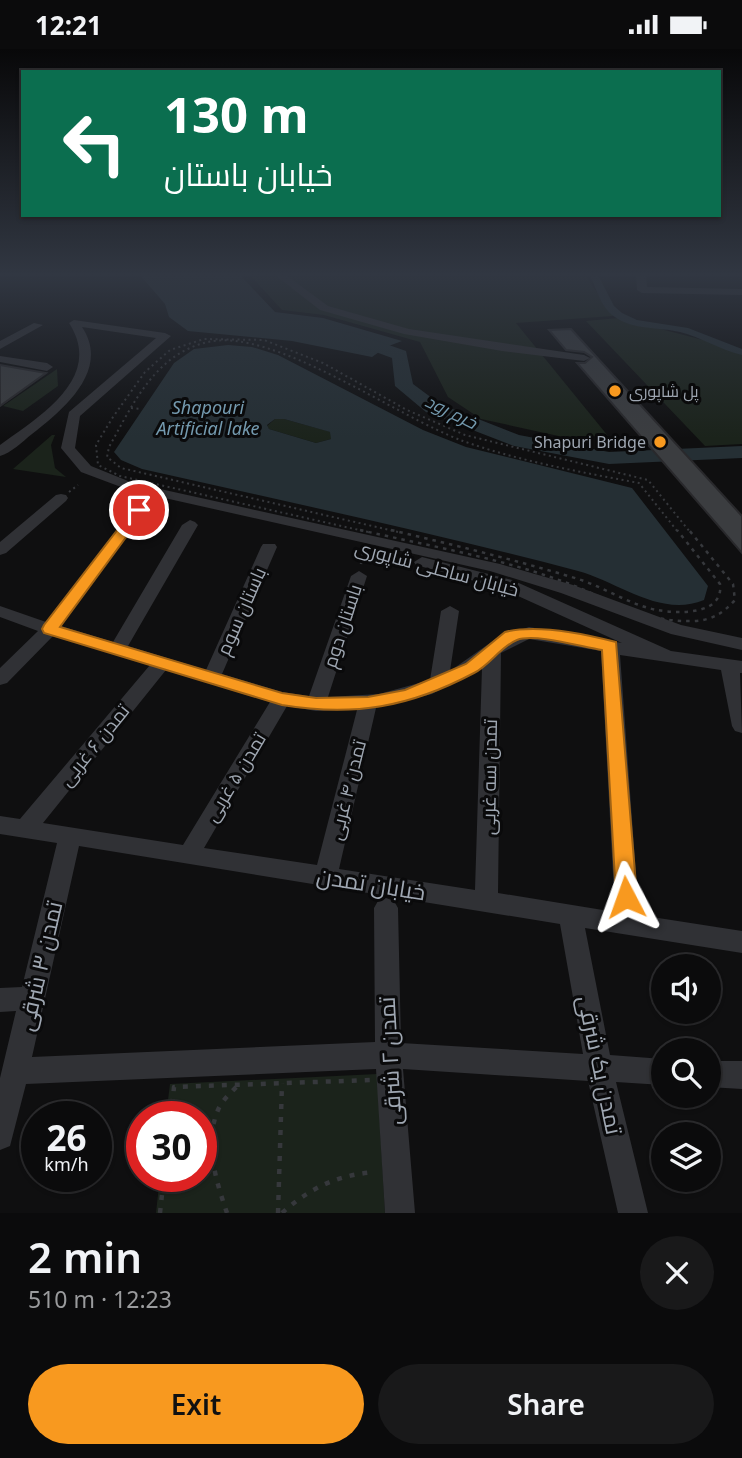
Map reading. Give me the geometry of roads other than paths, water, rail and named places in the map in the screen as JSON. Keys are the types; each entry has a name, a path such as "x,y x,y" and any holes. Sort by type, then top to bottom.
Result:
{"street":[{"path":"0,346 30,329"},
{"name":"خیابان ساحلی شاپوری","path":"0,452 63,402 83,373 85,343 77,329"},
{"name":"خیابان ساحلی شاپوری","path":"118,329 165,336 74,415 68,448 86,470 126,489 367,543 494,567 566,589 677,630 742,644"},
{"path":"399,329 502,348 584,358"},
{"path":"0,359 47,367"},
{"path":"0,550 61,498"},
{"path":"0,679 50,629 139,510"},
{"path":"118,648 190,525"},
{"name":"خیابان ساحلی شاپوری","path":"367,543 506,584 668,657 736,666"},
{"name":"باستان سوم","path":"212,676 269,547"},
{"name":"باستان دوم","path":"316,704 359,576"},
{"path":"0,611 50,629 282,699 316,704 368,703 409,696 471,668 511,636 529,633 668,657 677,630"},
{"path":"439,684 450,611"},
{"path":"610,646 628,925"},
{"name":"تمدن سه غربی","path":"486,902 492,651"},
{"name":"تمدن ۶ غربی","path":"25,829 163,662"},
{"path":"736,666 742,726"},
{"name":"تمدن ۵ غربی","path":"188,855 282,699"},
{"name":"تمدن ۴ غربی","path":"326,877 368,703"},
{"name":"خیابان تمدن","path":"0,825 742,942"},
{"name":"تمدن ۳ شرقی","path":"0,1136 69,836"},
{"name":"تمدن ۲ شرقی","path":"386,908 388,1055 400,1213"},
{"name":"تمدن یک شرقی","path":"571,916 599,1069 633,1213"},
{"path":"0,1000 32,999"},
{"path":"15,1071 281,1071 388,1055 651,1071"},
{"path":"721,1074 742,1075"}],"water":[{"path":"186,329 362,329 402,341 386,347 372,357 292,341"},
{"name":"Shapouri Artificial lake","path":"228,345 252,347 278,355 423,430 466,447 632,488 708,586 704,600 672,605 656,602 578,571 142,469 121,460 114,452 174,363 194,349","holes":["275,419 330,432 331,439 316,443 269,429 267,425"]}],"waterway":[{"path":"682,329 742,352"},
{"name":"خرم رود","path":"352,337 400,355 404,386 433,408 514,440 609,458 742,452"}],"place":[{"name":"پل شاپوری","path":"615,391"},
{"name":"Shapuri Bridge","path":"660,442"}]}
